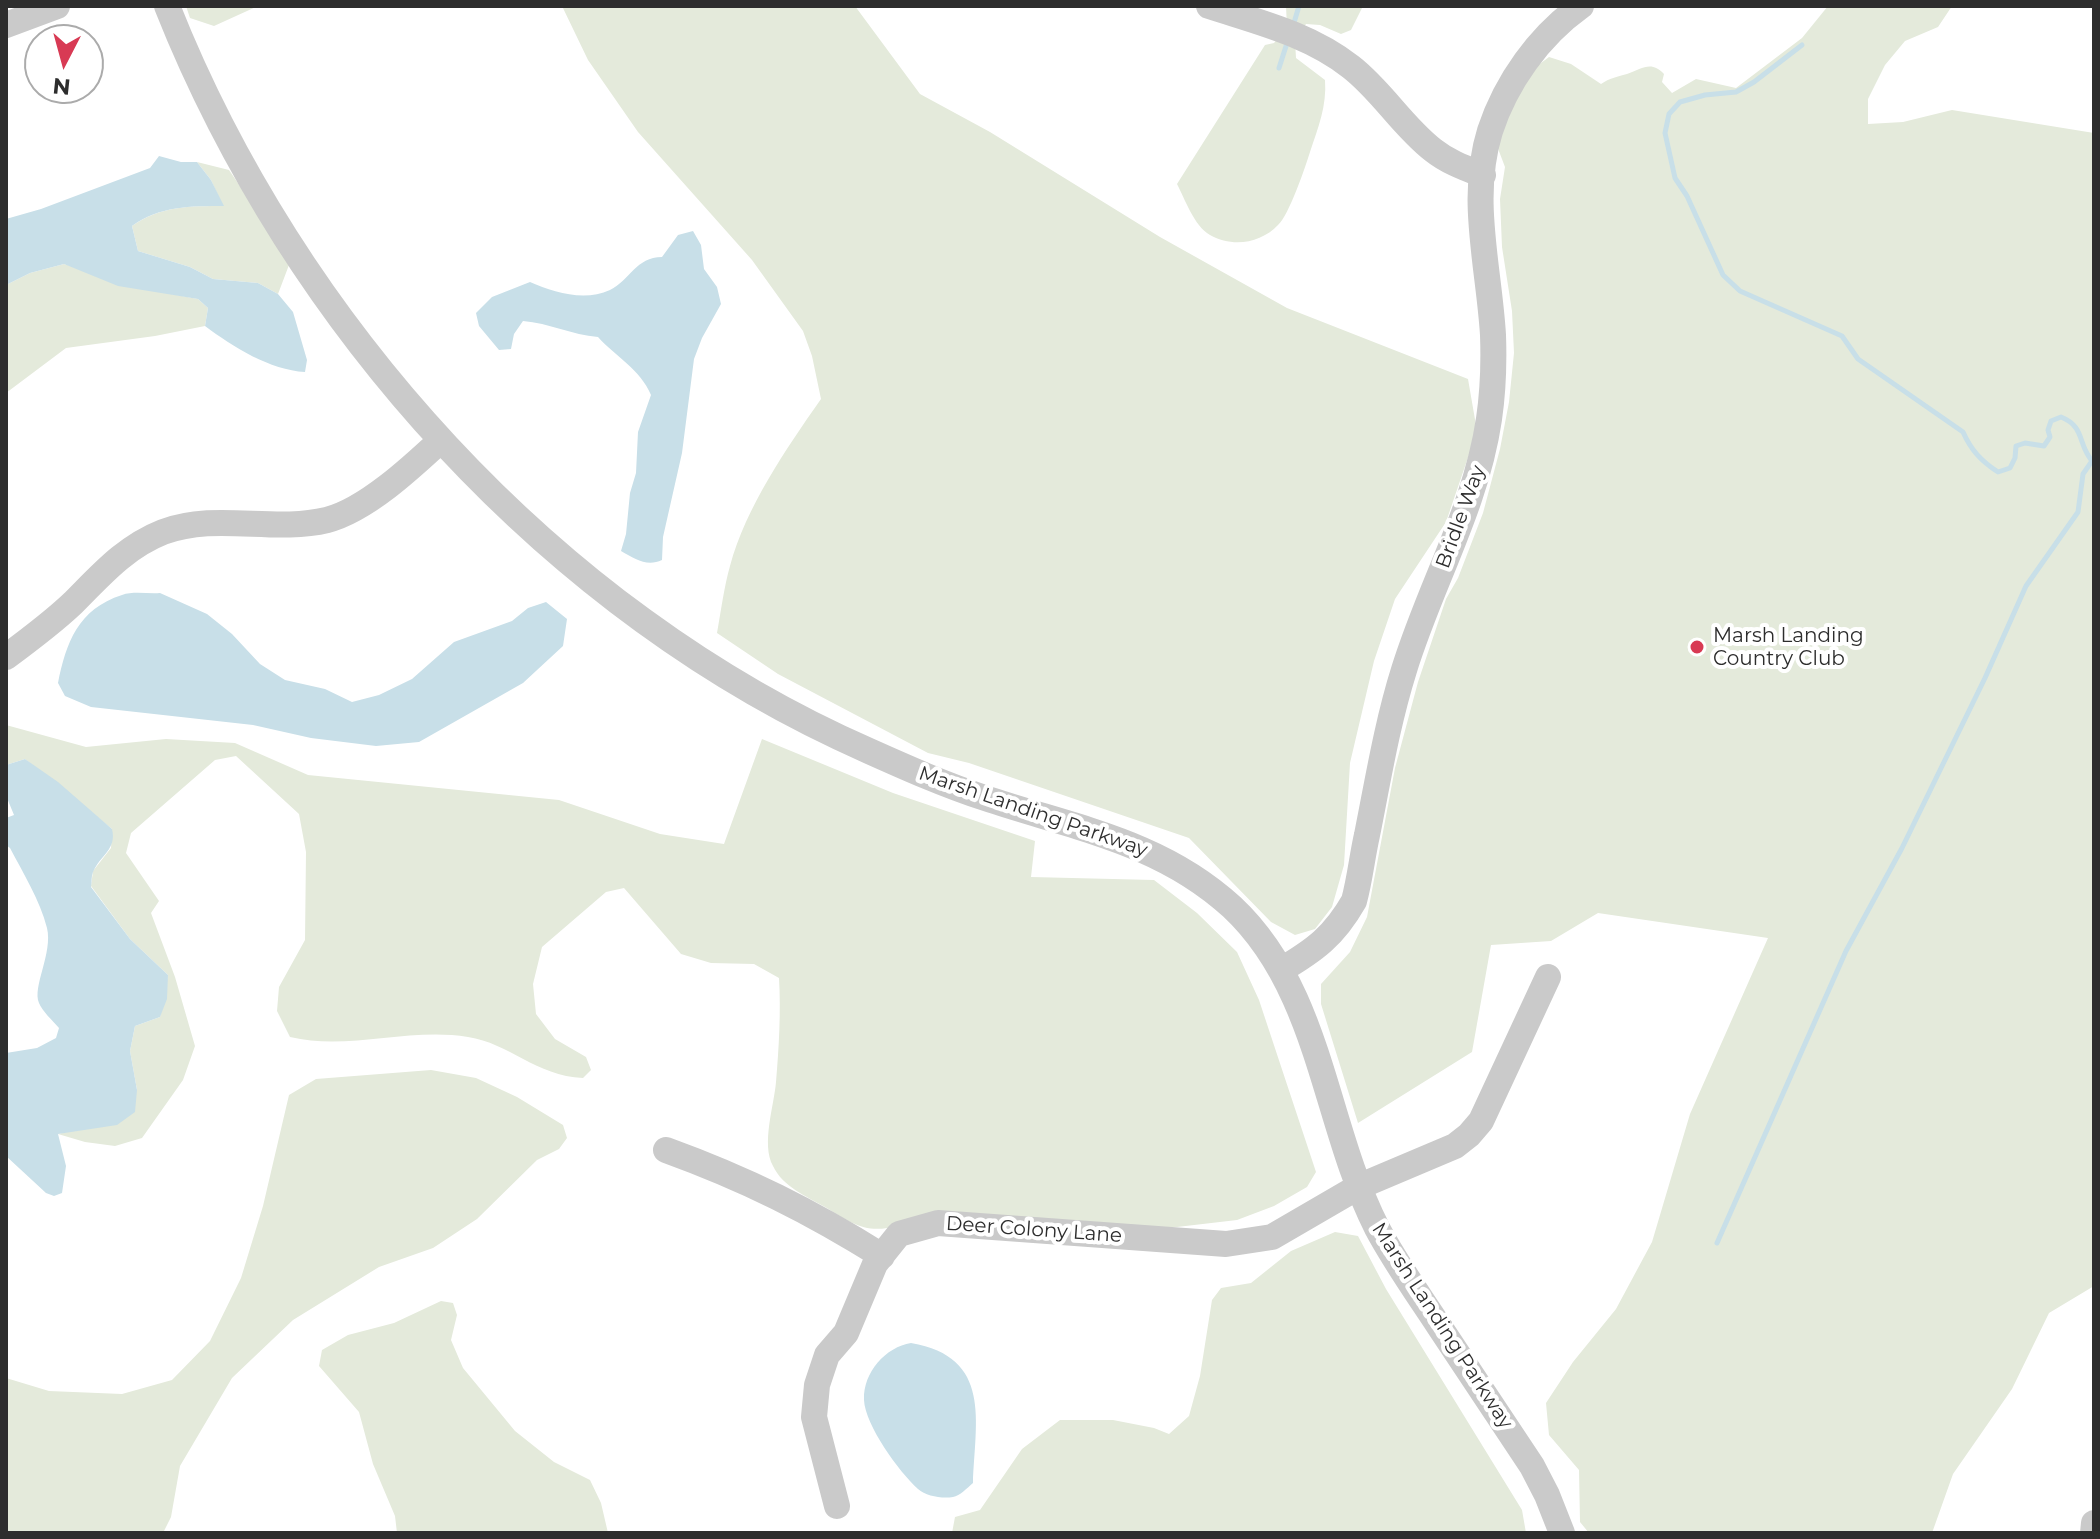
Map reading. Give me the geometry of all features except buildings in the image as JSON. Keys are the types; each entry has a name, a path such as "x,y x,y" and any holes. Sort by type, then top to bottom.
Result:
{"street":[{"path":"6,25 57,6"},
{"name":"Marsh Landing Parkway","path":"167,6 208,99 279,227 374,361 441,440 503,502 601,588 659,632 720,672 853,744 985,798 1103,833 1176,865 1204,883 1234,909 1281,970 1306,1025 1358,1187 1379,1231 1402,1271 1532,1466 1562,1533"},
{"path":"1209,6 1302,38 1353,69 1434,151 1455,164 1483,175"},
{"name":"Bridle Way","path":"1281,970 1328,938 1354,901 1360,882 1392,710 1405,666 1470,500 1490,417 1493,335 1482,241 1483,175 1490,133 1509,87 1527,59 1549,34 1581,6"},
{"path":"6,657 71,605 121,555 148,538 188,525 209,522 310,523 329,520 346,513 399,479 441,440"},
{"name":"Deer Colony Lane","path":"837,1506 814,1417 817,1385 827,1355 846,1333 875,1264 899,1234 938,1223 1226,1244 1272,1237 1358,1187 1455,1146 1469,1135 1481,1121 1548,977"},
{"path":"666,1150 732,1174 817,1215 882,1256"},
{"path":"2093,1533 2094,1523"}],"green space":[{"path":"186,6 258,6 214,26 190,18"},
{"path":"562,6 855,6 920,94 990,132 1160,237 1287,308 1468,379 1477,431 1446,522 1395,599 1374,661 1350,763 1344,865 1332,907 1315,929 1295,935 1271,922 1189,838 969,763 928,753 778,674 717,633 728,574 746,522 781,458 821,399 812,356 803,331 752,260 638,132 588,60"},
{"path":"1286,6 1363,6 1351,30 1341,34 1320,25 1306,24 1295,41 1296,58 1325,80 1325,99 1304,169 1282,220 1255,240 1237,242 1219,239 1199,225 1177,184 1265,45 1274,43 1287,27"},
{"path":"1828,6 1952,6 1938,27 1905,41 1885,65 1868,99 1868,124 1903,122 1952,110 2094,133 2094,1286 2049,1313 2012,1389 1953,1474 1932,1533 1589,1533 1580,1522 1579,1470 1549,1435 1546,1403 1573,1362 1616,1309 1652,1242 1690,1114 1768,938 1598,913 1551,941 1491,945 1472,1052 1358,1123 1321,1004 1321,984 1350,952 1367,917 1395,768 1418,682 1446,599 1458,578 1483,513 1500,449 1514,353 1512,311 1502,247 1500,199 1505,167 1497,146 1511,99 1529,72 1549,57 1571,64 1601,84 1642,68 1655,67 1664,74 1662,82 1672,93 1696,79 1736,88 1802,38"},
{"path":"197,162 229,170 289,265 278,294 258,283 213,279 190,267 138,251 132,226 143,219 176,208 223,206 211,180"},
{"path":"64,264 150,290 198,299 208,308 205,326 66,348 6,393 6,285 30,273"},
{"path":"6,725 86,747 166,739 235,743 308,775 559,800 660,834 724,844 762,739 893,793 1035,841 1031,877 1154,880 1197,913 1237,952 1259,1000 1316,1172 1307,1187 1274,1206 1237,1220 1177,1227 898,1226 877,1229 860,1226 789,1185 777,1173 770,1157 768,1136 779,1043 779,978 754,964 711,963 681,954 624,888 606,892 542,947 533,984 536,1014 555,1039 586,1057 591,1070 583,1078 551,1072 483,1040 468,1037 423,1035 334,1042 290,1037 277,1011 279,987 305,940 306,852 299,814 236,756 215,760 131,833 126,853 159,901 151,913 175,977 195,1046 183,1080 142,1138 115,1146 58,1134 75,1130 137,1090 130,1051 135,1026 160,1017 168,975 130,939 91,886 93,871 111,848 112,829 25,759 6,765"},
{"path":"431,1070 476,1078 517,1097 563,1125 567,1138 559,1149 537,1160 477,1219 433,1248 379,1267 293,1320 232,1378 180,1466 171,1517 163,1533 6,1533 6,1378 49,1391 122,1394 172,1380 210,1341 241,1278 263,1206 289,1095 316,1079"},
{"path":"1335,1232 1358,1236 1386,1289 1522,1510 1526,1533 952,1533 955,1517 980,1510 1022,1449 1060,1420 1113,1420 1169,1434 1189,1416 1200,1376 1212,1300 1221,1288 1251,1283 1291,1251"},
{"path":"441,1301 453,1303 457,1315 451,1340 463,1368 515,1431 554,1462 590,1480 601,1503 608,1533 397,1533 395,1516 373,1464 359,1412 319,1366 322,1350 348,1335 394,1323"}],"water":[{"path":"159,156 181,162 197,162 211,180 224,206 176,208 142,219 132,226 138,251 190,267 213,279 258,283 278,294 293,312 307,360 305,372 265,362 216,334 205,326 208,308 198,299 118,286 64,264 30,273 6,285 6,219 150,168"},
{"path":"693,231 701,245 704,269 717,287 721,304 694,359 682,453 663,537 662,560 646,562 621,551 636,473 638,432 651,395 646,386 634,370 598,337 523,321 514,334 511,349 499,350 479,326 476,313 492,297 530,282 559,292 600,294 617,286 639,265 662,257 678,235"},
{"path":"160,593 207,614 232,634 260,664 285,680 325,689 352,702 379,695 412,679 454,642 512,621 528,608 546,602 567,619 563,646 523,683 419,742 376,746 311,738 253,725 91,707 65,696 58,683 61,668 70,641 85,618 107,601 122,595"},
{"path":"25,759 58,782 112,829 112,842 93,872 91,887 130,939 168,975 167,999 160,1017 135,1026 130,1051 137,1090 135,1112 117,1125 58,1134 66,1166 62,1193 54,1196 46,1193 6,1156 6,1053 37,1048 56,1038 59,1028 39,1003 38,996 47,948 47,928 31,887 6,845 6,818 14,815 7,798 6,765"},
{"path":"911,1343 937,1351 956,1362 967,1377 974,1395 976,1437 973,1483 956,1496 944,1498 918,1489 884,1448 866,1410 867,1380 878,1362 893,1350"}],"waterway":[{"path":"1293,26 1299,6"},
{"path":"1279,68 1287,43"},
{"path":"1802,45 1736,92 1705,95 1680,102 1669,114 1665,133 1675,178 1687,196 1723,275 1740,291 1842,336 1858,359 1963,432 1977,455 1998,472 2010,468 2016,446 2025,443 2044,446 2050,437 2048,430 2051,421 2061,417 2078,431 2093,462"},
{"path":"1717,1243 1846,951 1902,848 2026,586 2078,512 2083,474 2092,461"}],"place":[{"name":"Marsh Landing Country Club","path":"1697,647"}]}
